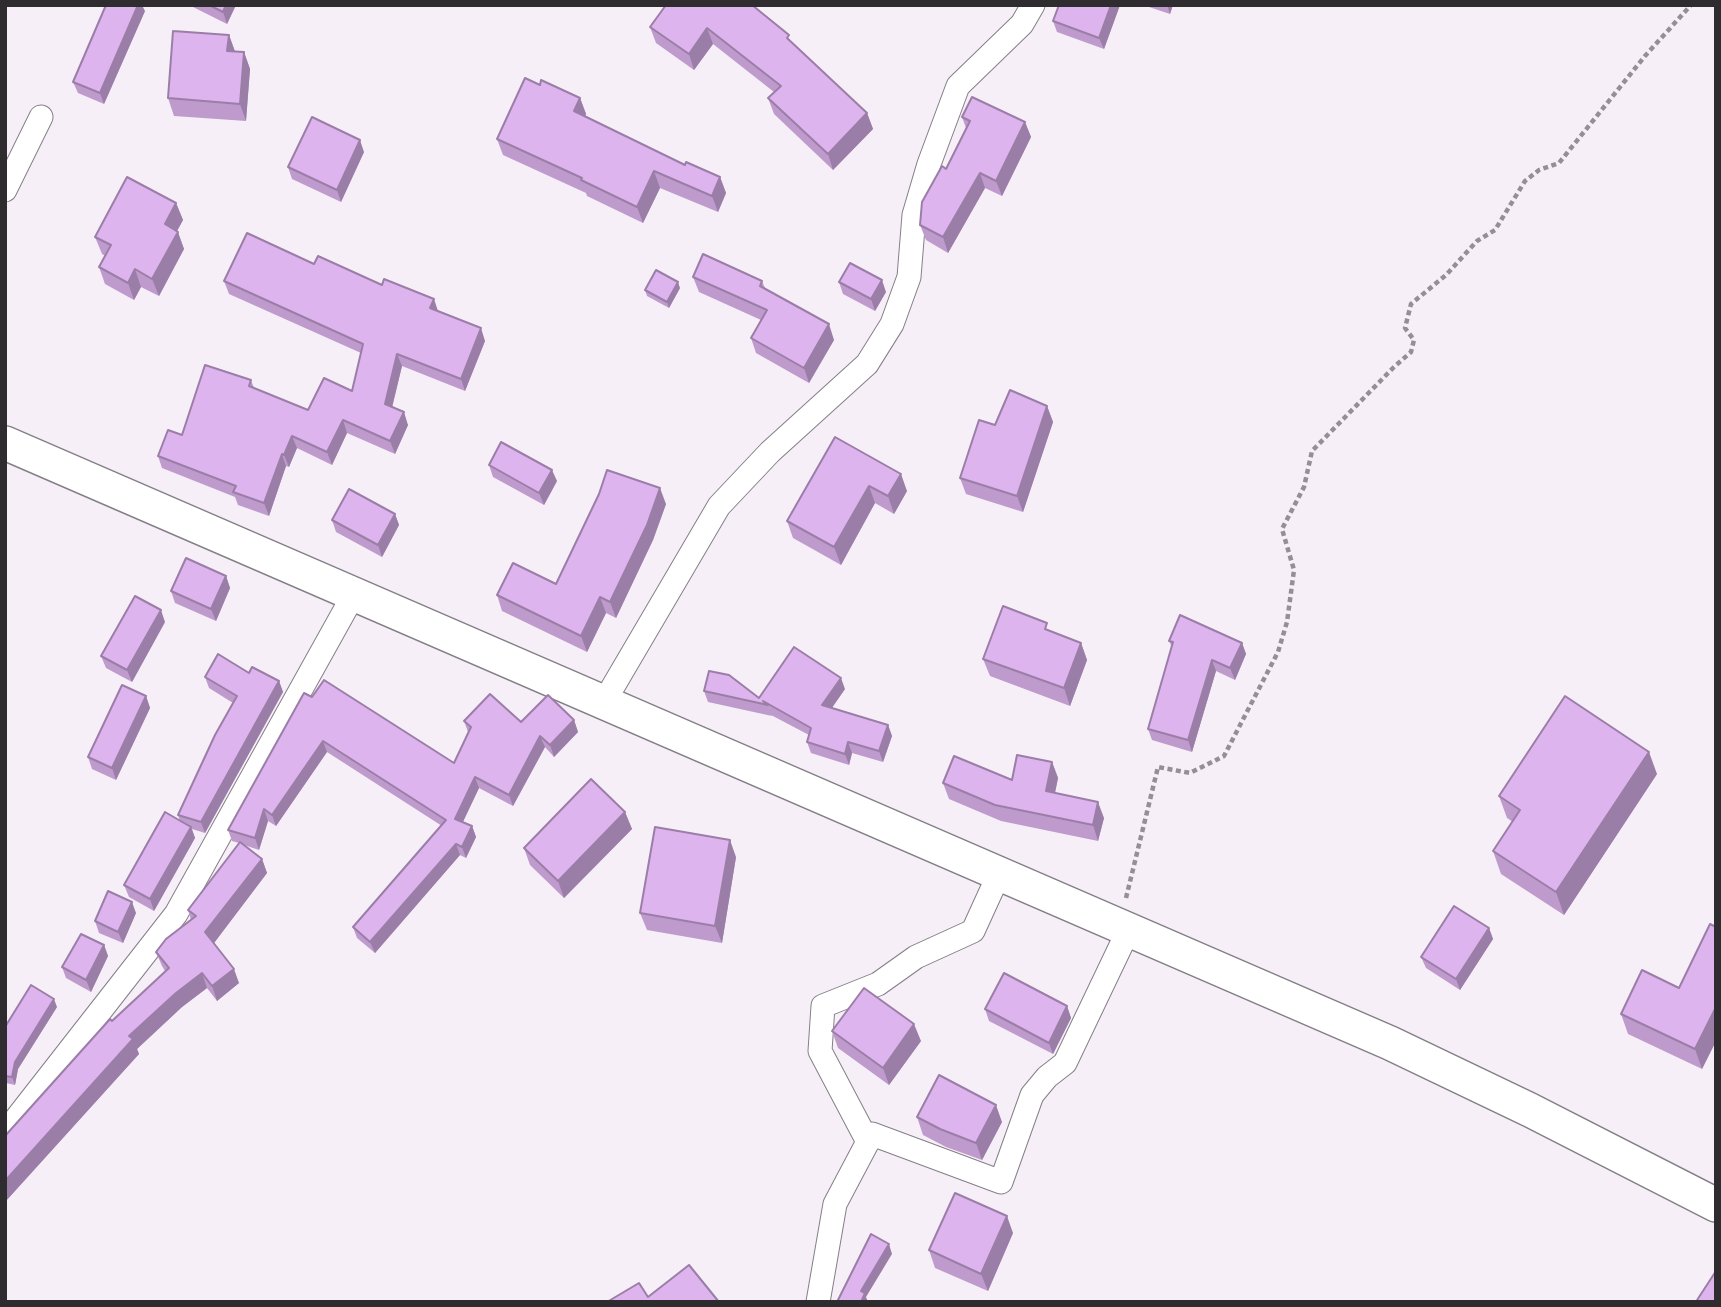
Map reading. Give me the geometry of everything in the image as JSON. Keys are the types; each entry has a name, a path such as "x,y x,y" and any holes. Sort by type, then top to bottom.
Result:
{"main road":[{"path":"5,443 1402,1049 1530,1110 1716,1205"}],"street":[{"path":"604,702 719,506 770,452 867,364 892,324 909,277 914,215 929,164 958,86 1022,24 1033,5"},
{"path":"5,190 41,117"},
{"path":"5,1133 176,914 354,594"},
{"path":"868,1142 820,1051 823,1006 878,984 916,957 973,931 999,874"},
{"path":"818,1302 835,1204 872,1134 1001,1182 1032,1095 1046,1077 1065,1063 1123,928"}],"path":[{"path":"1123,928 1158,766 1190,773 1224,756 1278,652 1287,622 1294,570 1282,529 1304,487 1312,452 1411,352 1413,340 1405,328 1410,304 1446,275 1477,241 1496,230 1525,181 1539,170 1559,163 1645,55 1691,5"}],"building":[{"path":"106,5 138,5 100,93 73,82"},
{"path":"209,5 226,5 223,12"},
{"path":"666,5 752,5 789,35 787,38 867,113 828,154 768,98 781,86 707,28 689,54 650,27"},
{"path":"1059,5 1111,5 1099,38 1053,21"},
{"path":"173,31 229,35 227,51 244,52 240,104 168,98"},
{"path":"525,78 540,85 541,80 580,98 574,111 685,165 686,162 720,177 712,196 654,171 637,207 497,139"},
{"path":"972,97 1025,122 996,181 980,173 943,237 920,225 922,202 942,166 946,169 970,121 962,117"},
{"path":"312,117 360,140 337,190 288,167"},
{"path":"127,177 176,203 165,224 178,232 152,279 135,269 128,283 99,267 111,245 95,237"},
{"path":"247,233 314,264 318,256 382,285 384,279 434,299 430,308 481,328 461,379 397,354 385,404 404,412 390,441 343,420 327,452 292,436 284,455 282,454 264,503 233,492 236,486 158,456 168,430 182,435 205,365 251,380 249,386 308,410 324,378 352,391 363,344 224,281"},
{"path":"703,254 762,281 760,286 829,324 804,368 751,338 767,310 693,277"},
{"path":"850,263 882,280 871,299 839,282"},
{"path":"656,270 678,282 667,302 645,290"},
{"path":"1010,390 1047,406 1017,496 960,478 979,420 995,425"},
{"path":"835,437 901,474 888,496 869,486 834,547 787,521"},
{"path":"501,442 552,470 539,493 489,465"},
{"path":"607,470 660,488 647,525 610,602 600,597 581,636 497,595 513,563 556,584 599,494"},
{"path":"349,489 395,514 378,545 332,520"},
{"path":"186,558 226,576 211,609 171,591"},
{"path":"135,596 161,610 127,670 101,656"},
{"path":"1003,606 1047,623 1045,629 1081,643 1064,688 983,659"},
{"path":"1180,615 1242,643 1230,668 1212,660 1188,740 1148,729 1173,642 1169,641"},
{"path":"794,647 841,678 822,705 888,725 879,751 848,742 845,754 807,742 811,728 763,701 768,705 704,691 709,671 729,675 759,698"},
{"path":"218,654 249,673 252,667 279,681 201,822 178,815 215,735 237,696 205,677"},
{"path":"324,680 454,763 471,727 464,721 490,694 521,722 548,695 574,720 550,745 540,736 509,795 475,777 455,819 472,826 462,847 456,844 370,942 353,927 446,820 323,741 272,815 264,809 255,838 228,830 304,693 312,697"},
{"path":"122,685 146,696 112,768 88,757"},
{"path":"1565,696 1649,752 1556,892 1493,851 1520,810 1499,796"},
{"path":"1017,755 1052,762 1046,791 1098,802 1093,825 995,805 943,783 954,756 1012,780"},
{"path":"591,779 625,812 558,881 524,848"},
{"path":"165,812 191,827 150,899 124,885"},
{"path":"655,827 730,840 715,926 640,913"},
{"path":"240,842 262,859 205,932 234,969 212,986 202,973 129,1036 133,1039 5,1181 5,1136 110,1019 112,1021 169,968 156,952 166,939 196,916 188,910"},
{"path":"108,891 132,902 118,932 95,921"},
{"path":"1454,906 1489,928 1456,979 1421,957"},
{"path":"1710,924 1716,927 1716,1007 1695,1049 1621,1014 1642,970 1679,988"},
{"path":"81,934 104,945 86,980 62,967"},
{"path":"1004,973 1067,1006 1049,1043 985,1009"},
{"path":"31,985 54,999 15,1062 12,1077 5,1076 5,1027"},
{"path":"864,988 914,1024 883,1068 832,1031"},
{"path":"939,1075 996,1105 976,1143 917,1117"},
{"path":"955,1193 1007,1216 981,1274 929,1250"},
{"path":"871,1234 889,1244 861,1291 865,1293 861,1302 837,1302"},
{"path":"689,1265 719,1302 607,1302 639,1283 648,1297"},
{"path":"1716,1271 1716,1302 1696,1302 1699,1297"}]}
